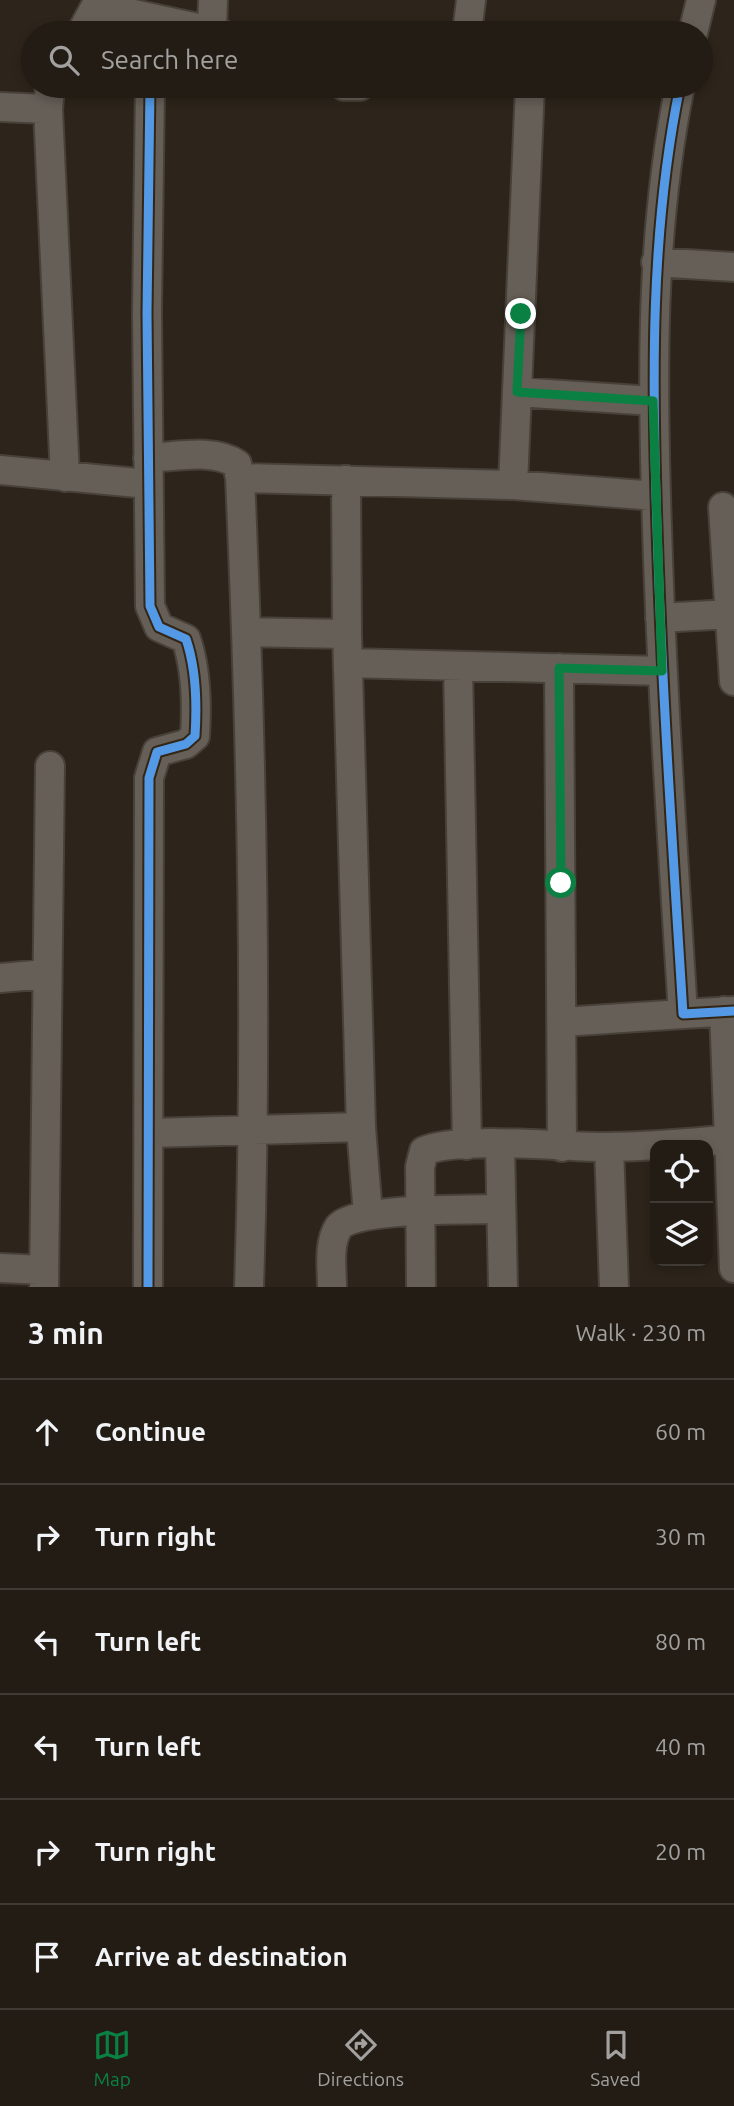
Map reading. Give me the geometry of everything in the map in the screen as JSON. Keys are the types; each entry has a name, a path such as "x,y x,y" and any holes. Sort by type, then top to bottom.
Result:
{"street":[{"path":"213,0 215,21"},
{"path":"468,21 471,0"},
{"path":"695,21 701,0"},
{"path":"88,21 98,3 141,21"},
{"path":"0,107 49,98 65,477"},
{"path":"148,1287 149,778 152,761 158,752 186,744 195,736 196,721 190,653 186,639 159,627 150,606 149,98"},
{"path":"513,485 529,98"},
{"path":"678,98 671,132 656,262 653,401 662,671 683,1014"},
{"path":"656,262 734,267"},
{"path":"517,392 653,401"},
{"path":"0,470 65,477 148,471 213,455 228,458 237,464 240,478 247,632 254,1130 248,1287"},
{"path":"240,478 513,485 656,496"},
{"path":"346,480 347,634 361,1128 368,1215"},
{"path":"723,507 734,681"},
{"path":"660,618 732,622"},
{"path":"247,632 347,634"},
{"path":"348,663 662,671"},
{"path":"458,666 467,1145"},
{"path":"559,668 562,1147"},
{"path":"0,1268 44,1279 50,766"},
{"path":"0,978 46,974"},
{"path":"562,1022 729,1011 734,1268"},
{"path":"150,1133 361,1128"},
{"path":"421,1287 420,1167 424,1152 434,1147 609,1147 731,1139"},
{"path":"500,1145 503,1287"},
{"path":"609,1147 614,1287"},
{"path":"332,1287 332,1246 338,1227 349,1218 421,1211 501,1209"}],"cycle path":[{"path":"148,1287 149,778 157,752 186,744 195,736 196,712 194,674 186,639 159,627 150,606 147,313 150,98"},
{"path":"678,98 670,141 658,251 654,361 657,528 668,771 683,1014 734,1011"}],"route":[{"path":"521,314 517,392 653,401 662,671 559,668 561,883"}]}
